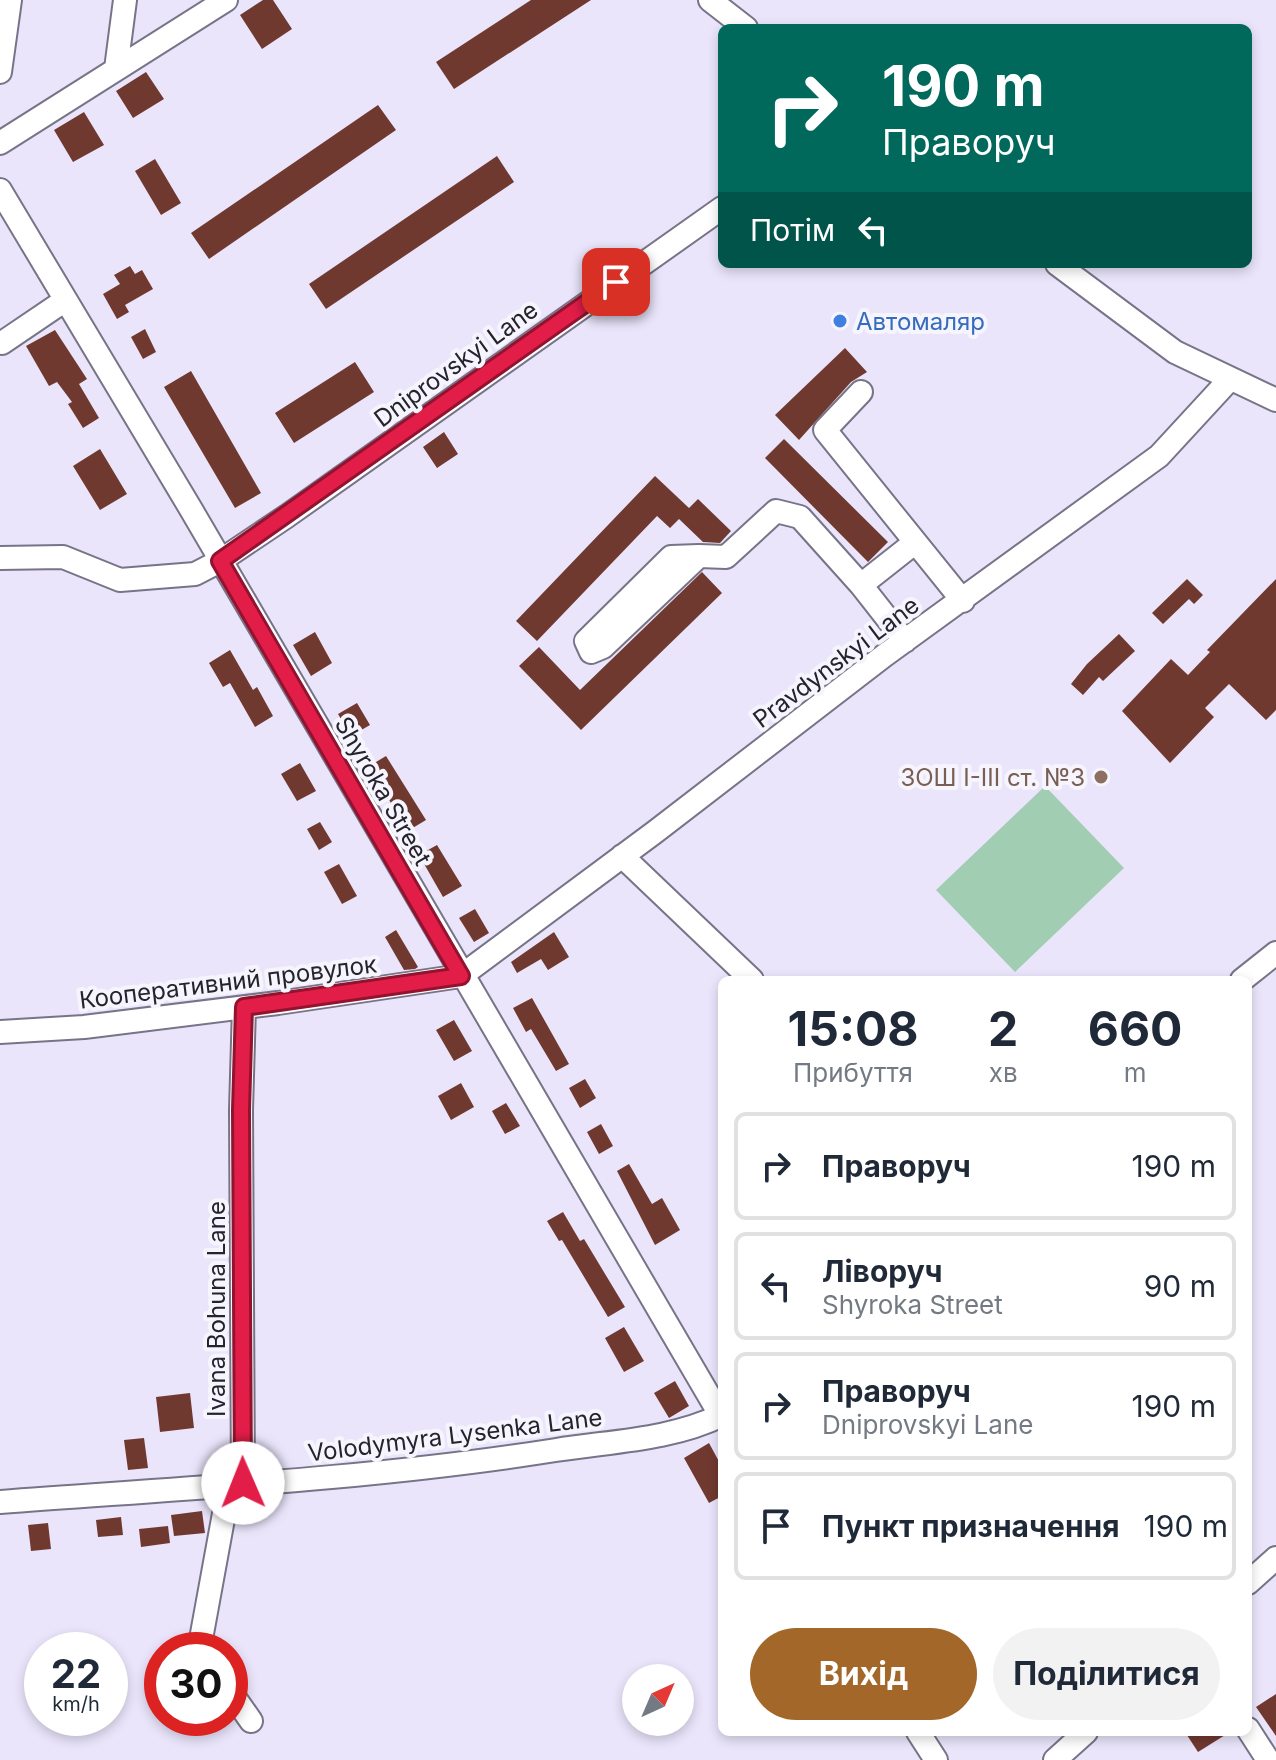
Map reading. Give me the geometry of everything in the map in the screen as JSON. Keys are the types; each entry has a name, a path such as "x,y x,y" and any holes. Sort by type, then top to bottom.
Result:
{"street":[{"path":"0,72 10,0"},
{"path":"116,69 125,0"},
{"path":"0,143 226,0"},
{"path":"710,0 741,24"},
{"name":"Shyroka Street","path":"0,190 718,1409"},
{"name":"Dniprovskyi Lane","path":"0,558 63,557 120,580 195,574 220,561 718,211"},
{"path":"1062,268 1175,352 1276,400"},
{"path":"2,343 64,301"},
{"name":"Pravdynskyi Lane","path":"461,976 905,641 1159,456 1230,379"},
{"path":"861,392 825,430 913,544 963,601"},
{"path":"699,556 603,647 591,652 586,641 671,557 699,556 726,557 776,511 800,517 861,585 905,641"},
{"path":"861,585 913,544"},
{"path":"622,856 748,976"},
{"path":"1247,976 1276,953"},
{"name":"Кооперативний провулок","path":"0,1032 84,1027 461,976"},
{"name":"Ivana Bohuna Lane","path":"243,1483 241,1110 244,1007"},
{"name":"Volodymyra Lysenka Lane","path":"0,1502 358,1476 466,1464 680,1432 718,1418"},
{"path":"203,1632 225,1508 243,1483"},
{"path":"1252,1579 1276,1558"},
{"path":"248,1717 251,1721"},
{"path":"1252,1735 1268,1760"},
{"path":"921,1736 936,1760"},
{"path":"1055,1760 1082,1736"}],"green space":[{"path":"1045,786 1124,868 1015,972 936,890"}],"building":[{"path":"263,0 273,0 292,29 262,49 240,15"},
{"path":"531,0 591,0 454,89 436,62"},
{"path":"146,72 164,99 133,118 116,91"},
{"path":"378,105 396,130 209,259 191,233"},
{"path":"84,112 104,145 73,162 54,130"},
{"path":"497,156 514,182 326,309 309,284"},
{"path":"155,159 181,203 161,215 135,171"},
{"path":"130,266 135,274 142,270 153,289 125,305 129,312 117,319 103,294 120,284 114,275"},
{"path":"145,329 156,352 143,359 131,337"},
{"path":"55,330 87,379 79,384 99,418 83,428 68,404 72,402 57,382 49,386 26,346"},
{"path":"845,348 867,372 851,382 799,440 775,415"},
{"path":"355,362 374,392 294,443 275,413"},
{"path":"191,371 261,493 235,508 164,387"},
{"path":"444,432 458,454 437,468 423,447"},
{"path":"784,439 888,542 868,562 765,458"},
{"path":"100,449 127,494 100,510 73,466"},
{"path":"655,476 689,508 698,499 731,531 720,543 703,542 679,519 670,528 657,516 537,641 516,621"},
{"path":"702,572 722,593 581,730 519,666 539,647 580,690"},
{"path":"1187,579 1203,595 1194,604 1189,599 1163,624 1152,613"},
{"path":"1276,579 1276,710 1266,720 1229,684 1205,708 1214,717 1170,763 1122,711 1171,659 1188,675 1210,652 1207,650"},
{"path":"315,632 332,663 311,676 293,645"},
{"path":"1119,634 1135,651 1103,681 1099,677 1083,695 1071,684"},
{"path":"230,650 253,690 257,687 273,716 255,727 230,683 223,687 209,663"},
{"path":"357,703 370,725 351,736 338,714"},
{"path":"386,756 426,820 406,832 371,765"},
{"path":"300,763 316,791 297,801 281,774"},
{"path":"320,822 332,842 319,850 307,829"},
{"path":"437,845 462,886 443,897 419,855"},
{"path":"339,864 357,896 342,904 324,872"},
{"path":"475,909 489,933 474,942 459,918"},
{"path":"396,930 418,967 415,969 404,970 385,937"},
{"path":"554,932 569,957 548,970 541,959 517,973 511,962"},
{"path":"532,998 569,1064 556,1071 531,1029 526,1032 513,1008"},
{"path":"454,1020 472,1051 454,1061 436,1030"},
{"path":"585,1079 596,1098 580,1108 569,1088"},
{"path":"461,1083 474,1107 451,1120 438,1096"},
{"path":"506,1103 520,1126 505,1134 492,1111"},
{"path":"601,1124 613,1146 599,1154 587,1132"},
{"path":"629,1164 652,1204 662,1198 680,1230 655,1245 617,1171"},
{"path":"563,1212 580,1241 584,1239 625,1307 608,1317 562,1240 559,1241 547,1221"},
{"path":"624,1327 644,1361 624,1372 605,1338"},
{"path":"675,1381 689,1406 669,1418 654,1393"},
{"path":"190,1393 194,1428 160,1432 156,1397"},
{"path":"144,1438 148,1468 128,1470 124,1440"},
{"path":"709,1443 718,1460 718,1498 709,1503 684,1458"},
{"path":"202,1511 205,1533 174,1536 171,1515"},
{"path":"121,1517 123,1535 98,1537 96,1520"},
{"path":"48,1523 51,1549 31,1551 28,1525"},
{"path":"168,1526 170,1543 141,1547 139,1529"},
{"path":"1276,1694 1276,1736 1256,1707"},
{"path":"1188,1736 1224,1736 1198,1752"}],"place":[{"name":"Автомаляр","path":"840,321"},
{"name":"ЗОШ І-ІІІ ст. №3","path":"1101,777"}],"route":[{"path":"243,1483 241,1110 244,1007 461,976 220,561 616,282"}]}
